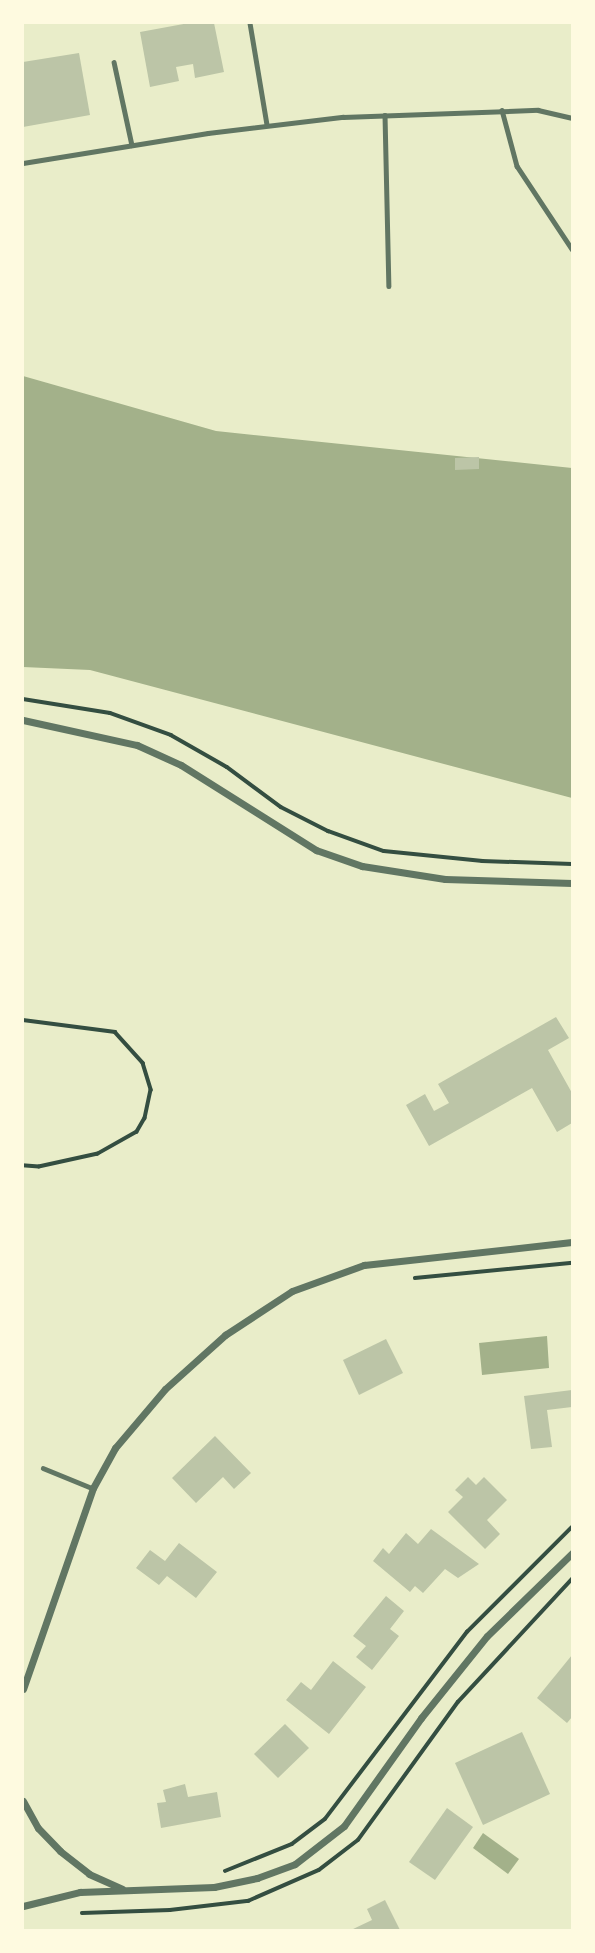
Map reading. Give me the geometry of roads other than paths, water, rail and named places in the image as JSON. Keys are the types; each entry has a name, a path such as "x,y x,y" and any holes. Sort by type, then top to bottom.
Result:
{"street":[{"path":"23,720 137,745 181,765 316,850 362,866 444,879 572,883"},
{"path":"23,1689 93,1488 115,1448 192,1362 260,1311 326,1276 364,1265 572,1242"},
{"path":"23,1906 80,1892 214,1886 257,1878 295,1864 344,1826 421,1718 487,1636 572,1553"},
{"path":"23,1801 38,1828 60,1851 89,1874 122,1890"}],"lane":[{"path":"250,23 267,126"},
{"path":"114,62 132,145"},
{"path":"502,110 517,166 572,249"},
{"path":"23,163 267,126 385,115 538,110 572,118"},
{"path":"385,115 389,286"},
{"path":"43,1468 93,1488"}]}
